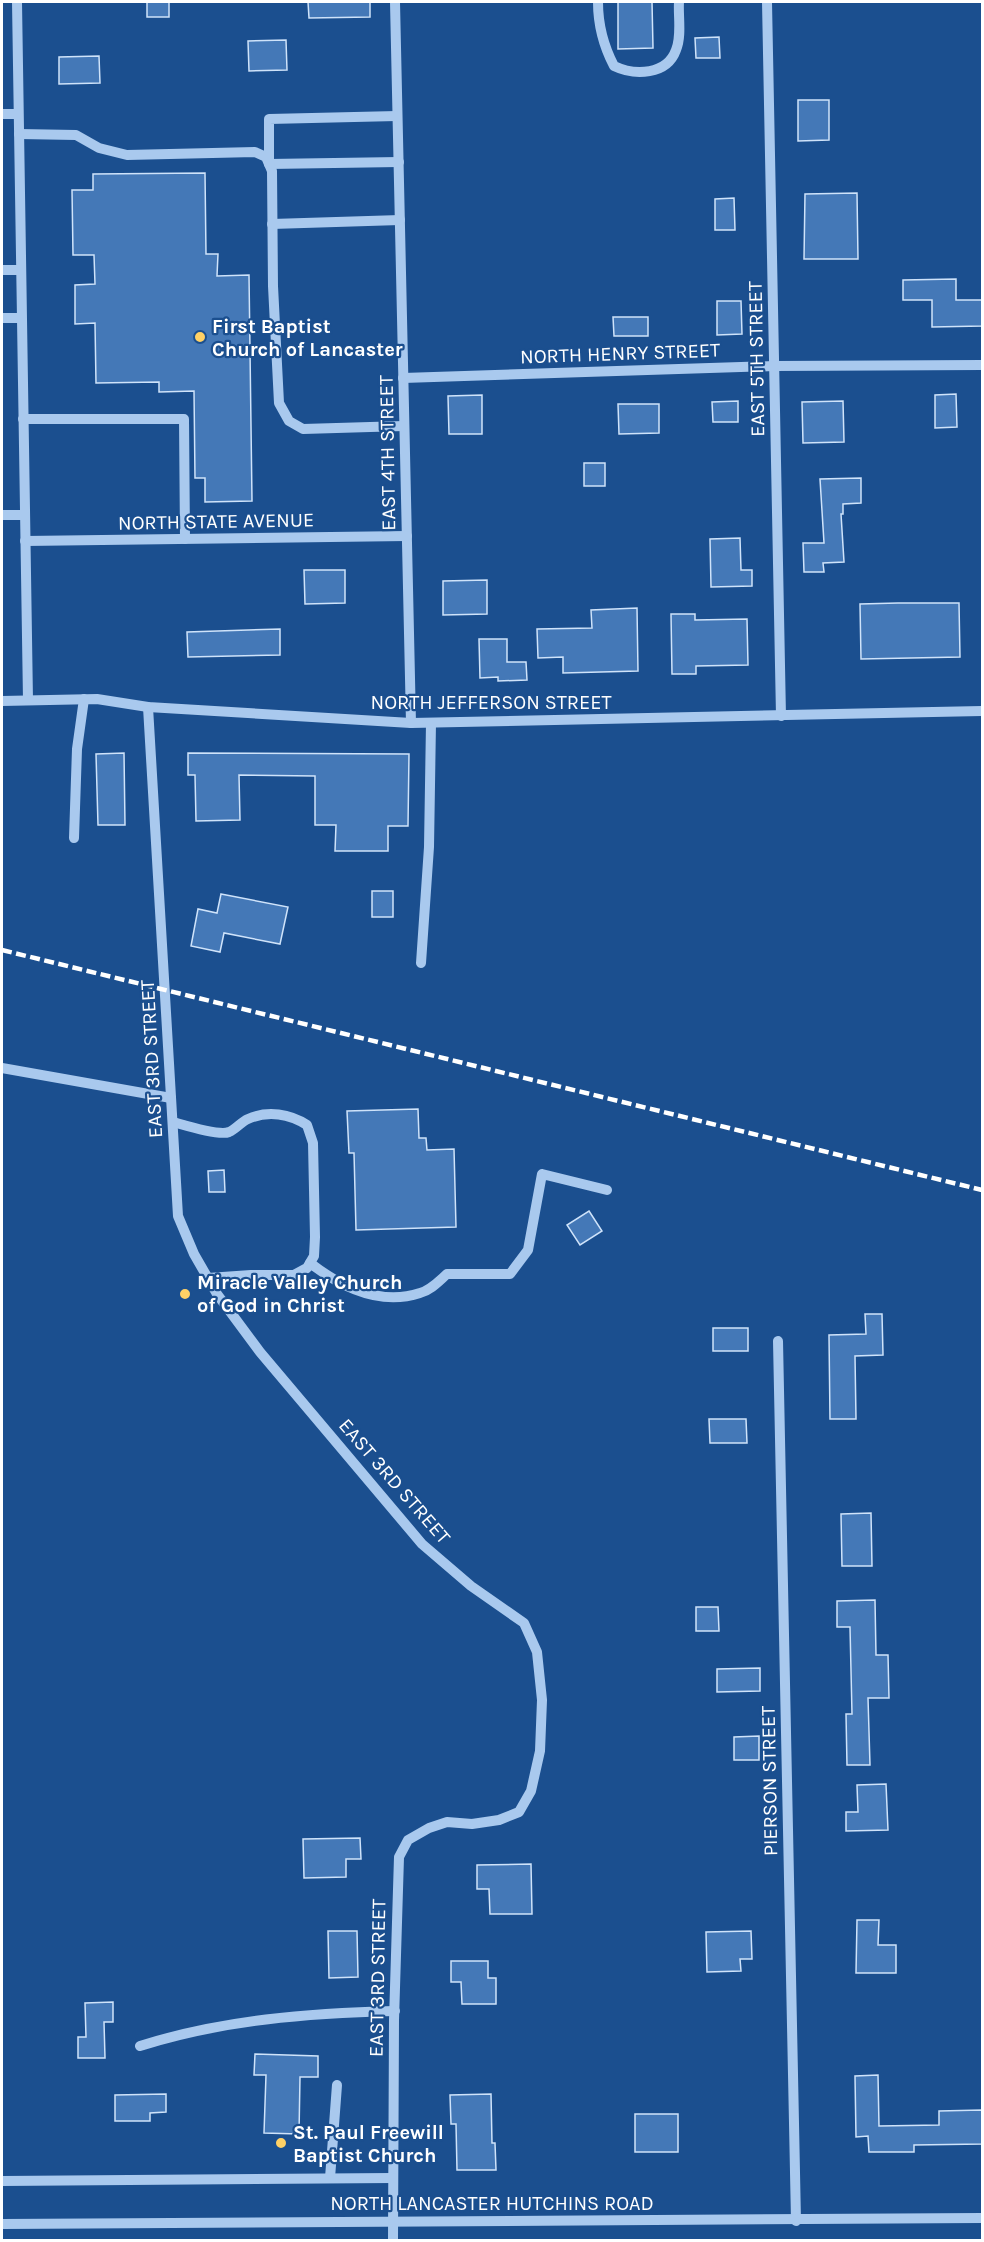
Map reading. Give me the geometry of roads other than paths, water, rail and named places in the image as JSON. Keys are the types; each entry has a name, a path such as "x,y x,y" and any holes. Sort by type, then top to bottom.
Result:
{"street":[{"path":"17,2 28,700"},
{"name":"EAST 4TH STREET","path":"395,2 411,723"},
{"path":"598,2 598,20 602,39 614,66 625,71 642,73 657,70 676,52 679,2"},
{"name":"EAST 5TH STREET","path":"767,2 781,717"},
{"path":"2,114 18,114"},
{"path":"269,164 269,119 397,116"},
{"path":"19,134 76,135 99,148 127,155 255,152 266,158 272,171 279,403 289,422 303,429 404,426"},
{"path":"269,164 399,162"},
{"path":"272,224 400,220"},
{"path":"2,270 21,270"},
{"path":"2,318 21,318"},
{"name":"NORTH HENRY STREET","path":"403,378 774,366 982,365"},
{"path":"23,419 184,419 185,539"},
{"path":"2,515 25,515"},
{"name":"NORTH STATE AVENUE","path":"25,541 407,536"},
{"path":"74,838 77,749 84,699"},
{"name":"NORTH JEFFERSON STREET","path":"2,701 97,699 148,707 411,723 982,711"},
{"name":"EAST 3RD STREET","path":"148,707 178,1216 194,1254 208,1278 260,1352 422,1544 471,1586 524,1623 537,1652 542,1700 540,1751 531,1791 519,1812 498,1820 472,1824 447,1822 429,1828 408,1840 399,1857 393,2241"},
{"path":"421,963 429,847 431,723"},
{"path":"2,1068 171,1098"},
{"path":"173,1122 228,1132 250,1118 276,1114 294,1117 307,1125 312,1143 314,1256 307,1268 294,1275 208,1278"},
{"path":"310,1263 340,1284 378,1296 420,1293 434,1286 447,1274 510,1274 528,1250 542,1174 607,1190"},
{"name":"PIERSON STREET","path":"778,1341 796,2221"},
{"path":"140,2046 178,2034 235,2023 333,2013 395,2011"},
{"path":"330,2178 337,2085"},
{"path":"2,2181 393,2178"},
{"name":"NORTH LANCASTER HUTCHINS ROAD","path":"2,2224 796,2221 982,2218"}],"railway":[{"path":"2,950 982,1190"}],"place":[{"name":"First Baptist Church of Lancaster","path":"200,337"},
{"name":"Miracle Valley Church of God in Christ","path":"185,1294"},
{"name":"St. Paul Freewill Baptist Church","path":"281,2143"}]}
